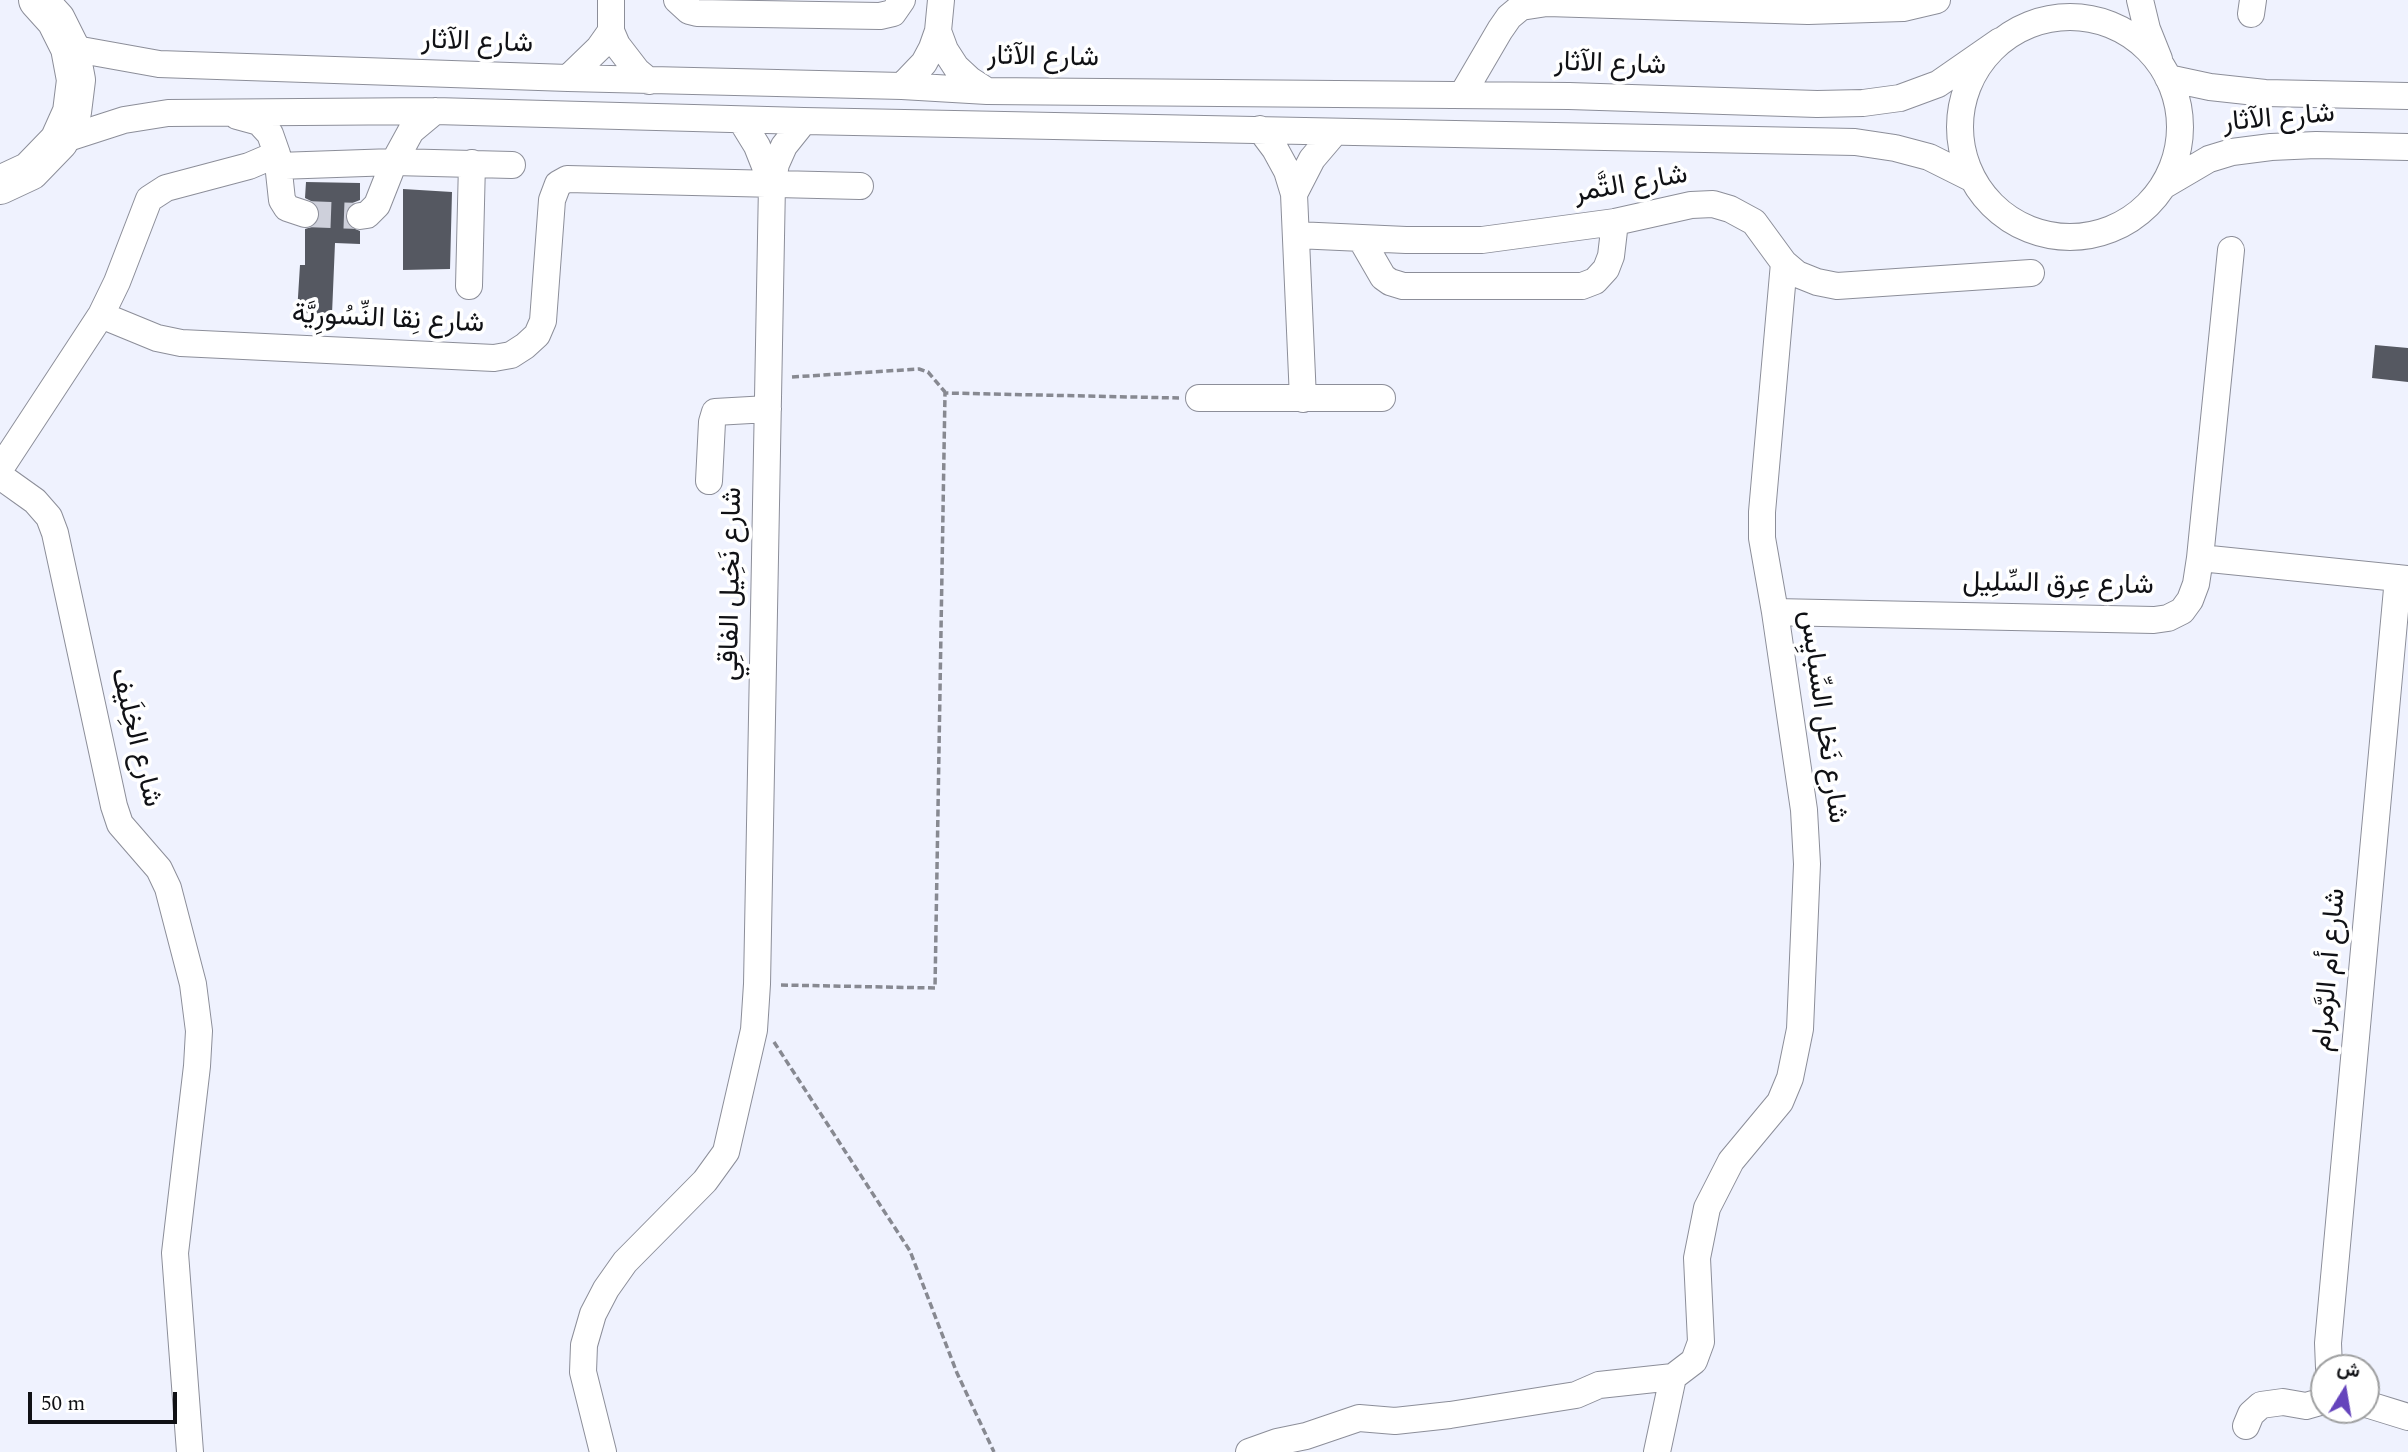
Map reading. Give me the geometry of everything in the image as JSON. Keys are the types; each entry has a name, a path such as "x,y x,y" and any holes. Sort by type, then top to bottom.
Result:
{"highway":[{"path":"0,185 30,171 59,141 72,111 76,80 53,17"}],"street":[{"path":"611,0 611,31 626,59 649,81"},
{"path":"677,0 688,11 705,14 880,16 893,13 902,0"},
{"path":"902,86 923,63 932,48 938,31 941,0"},
{"path":"1462,95 1500,30 1509,17 1521,7 1547,3 1808,11 1903,8 1937,0"},
{"path":"2055,0 2026,26 2000,41 1979,63 1965,90 1959,120 1961,150 1971,178 1988,202 2010,220 2037,233 2065,237 2094,235 2121,225 2145,208 2163,186 2175,160 2180,132 2178,104 2147,29 2140,0"},
{"name":"شارع الآثار","path":"53,17 159,64 987,90 1863,103 1900,98 1938,84 2000,41"},
{"path":"2026,26 2056,18 2086,18 2116,27 2142,44 2165,72"},
{"path":"568,78 599,48 611,31"},
{"path":"938,31 945,50 956,66 970,80 987,90"},
{"name":"شارع الآثار","path":"2165,72 2210,87 2265,93 2408,96"},
{"path":"222,111 259,122 270,134 277,160 282,200 287,208 305,214"},
{"path":"59,141 124,120 168,113 435,111 741,120 1855,142 1929,157 1971,178"},
{"path":"360,216 367,215 377,205 394,162 411,131 435,111"},
{"name":"شارع نَخِيل الفاقِي","path":"741,120 757,146 772,184"},
{"name":"شارع نَخِيل الفاقِي","path":"603,1452 583,1372 584,1345 593,1314 625,1262 705,1181 726,1152 754,1030 772,184 776,164 784,146 804,121"},
{"path":"1260,129 1287,170 1294,194 1303,399"},
{"path":"1294,194 1312,159 1335,132"},
{"name":"شارع الآثار","path":"2163,186 2209,159 2232,152 2305,145 2408,146"},
{"path":"0,469 101,315 149,200 166,188 277,160 512,164"},
{"path":"469,286 471,163"},
{"name":"شارع نِقا النِّسُورِيَّة","path":"101,315 157,338 181,343 494,358 511,355 537,335 544,321 554,191 558,184 567,179 578,178 772,184"},
{"path":"772,184 860,186"},
{"name":"شارع التَّمر","path":"1296,235 1361,239 1482,240 1527,236 1615,222 1691,205 1713,204 1730,209 1754,222 1784,262 1797,274 1817,282 1836,286 2031,273"},
{"path":"1361,239 1383,277 1403,286 1582,286 1595,281 1606,269 1611,256 1615,222"},
{"name":"شارع عِرق السِّلِيل","path":"1775,612 2154,620 2168,618 2182,611 2196,584 2200,558 2231,250"},
{"name":"شارع نَخل السِّبايِس","path":"1672,1377 1694,1362 1701,1342 1697,1258 1707,1208 1731,1161 1780,1102 1790,1078 1801,1029 1807,864 1804,810 1762,538 1784,262"},
{"path":"1199,398 1382,398"},
{"path":"709,481 712,422 715,412 768,409"},
{"name":"شارع الخِلَيف","path":"0,476 35,501 49,517 55,533 114,806 120,824 159,869 168,888 197,1006 197,1066 175,1253 190,1452"},
{"path":"2200,558 2403,579"},
{"name":"شارع أم الرَّمرام","path":"2328,1354 2403,579"},
{"path":"1249,1452 1277,1442 1318,1433 1359,1418 1395,1421 1450,1415 1576,1395 1600,1385 1672,1377 1657,1452"},
{"path":"2246,1426 2251,1414 2261,1405 2283,1402 2310,1405"},
{"path":"2380,1408 2408,1417"}],"path":[{"path":"757,984 934,988 946,393 928,372 919,369 769,378"},
{"path":"946,393 1199,398"},
{"path":"756,1014 910,1251 957,1373 994,1452"}],"building":[{"path":"306,182 360,183 360,200 350,204 344,218 348,226 360,231 360,244 335,243 332,314 297,313 300,265 305,265 305,229 315,226 320,218 317,204 305,198"},
{"path":"403,189 452,192 450,269 403,270"},
{"path":"2375,345 2408,348 2408,382 2372,378"}],"tunnel":[{"path":"305,214 360,216"}]}
